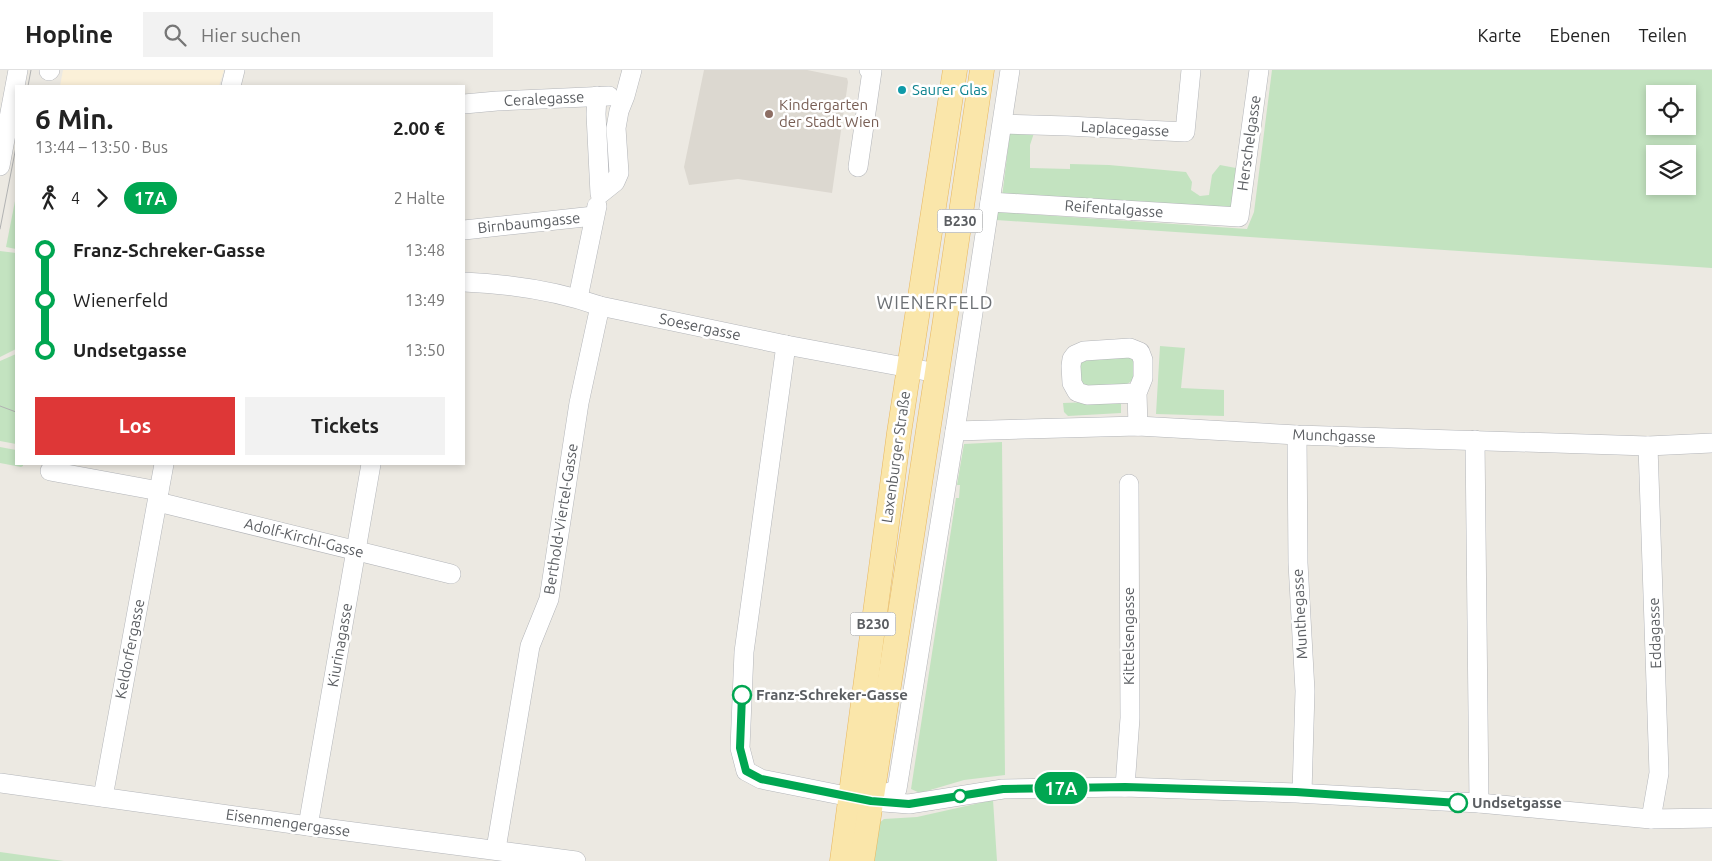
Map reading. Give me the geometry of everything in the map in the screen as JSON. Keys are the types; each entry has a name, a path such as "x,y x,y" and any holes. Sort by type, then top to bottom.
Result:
{"main road":[{"name":"Laxenburger Straße","path":"853,853 909,368 955,70"},
{"name":"Laxenburger Straße","path":"860,799 937,372 982,70"}],"street":[{"path":"15,85 18,70"},
{"path":"231,85 236,70"},
{"path":"600,194 615,182 619,172 616,128 619,111 632,70"},
{"path":"858,167 871,70"},
{"path":"860,799 897,789 955,431 1010,70"},
{"name":"Laplacegasse","path":"1003,124 1185,132 1191,70"},
{"name":"Herschelgasse","path":"1239,217 1259,70"},
{"path":"0,166 15,86"},
{"path":"578,298 600,194 596,114 597,96"},
{"name":"Ceralegasse","path":"465,104 625,96"},
{"name":"Reifentalgasse","path":"990,202 1239,217"},
{"name":"Birnbaumgasse","path":"465,230 594,216"},
{"name":"Soesergasse","path":"465,282 495,284 578,298 600,306 786,345 937,372"},
{"name":"Berthold-Viertel-Gasse","path":"496,849 530,646 549,599 579,403 600,306"},
{"path":"786,345 745,647 740,748 746,771 761,779 860,799 909,804 1003,789 1125,787 1302,793 1479,803 1651,819 1712,818"},
{"path":"1137,393 1138,426"},
{"name":"Munchgasse","path":"955,431 1138,426 1297,436 1648,446 1712,443"},
{"name":"Munthegasse","path":"1297,436 1298,563 1304,690 1302,793"},
{"path":"1474,440 1479,803"},
{"name":"Eddagasse","path":"1648,446 1659,773 1651,819"},
{"name":"Keldorfergasse","path":"103,797 164,465"},
{"name":"Kiurinagasse","path":"308,826 371,465"},
{"name":"Adolf-Kirchl-Gasse","path":"50,472 159,496 356,551 451,574"},
{"name":"Kittelsengasse","path":"1125,787 1130,718 1129,484"},
{"name":"Eisenmengergasse","path":"0,783 576,861"}],"shaded area":[{"path":"63,70 224,70 219,85 60,85"},
{"name":"Kindergarten der Stadt Wien","path":"704,70 807,70 847,78 848,82 832,193 738,179 689,185 684,167"}],"green space":[{"path":"1272,70 1712,70 1712,268 996,220 998,212 1247,229 1254,212"},
{"path":"1010,132 1034,133 1030,145 1030,168 1070,169 1070,164 1109,165 1186,172 1192,182 1191,190 1200,196 1209,195 1212,175 1220,165 1236,168 1233,200 1230,208 1002,197"},
{"path":"15,201 15,249 6,247"},
{"path":"0,251 15,253 15,350 0,357"},
{"path":"1160,346 1185,348 1181,388 1224,390 1224,416 1156,414"},
{"path":"15,354 15,444 0,441 0,361"},
{"path":"1130,357 1135,362 1135,372 1132,380 1127,384 1083,386 1078,379 1081,359"},
{"path":"1117,401 1121,404 1121,413 1068,416 1064,412 1063,403"},
{"path":"1002,442 1005,775 964,780 920,793 911,789 956,498 959,498 960,485 957,485 964,444"},
{"path":"0,447 15,450 15,465 23,466 21,467 0,463"},
{"path":"993,800 997,861 874,861 878,824 884,819 917,817"},
{"path":"0,852 64,861 0,861"}],"tram line":[{"path":"28,85 31,70"},
{"path":"0,229 15,152"},
{"path":"0,406 15,412"}],"bus line":[{"name":"17A","path":"742,695 740,748 746,771 761,779 871,801 909,804 1003,789 1125,787 1296,792 1458,803"}],"place":[{"name":"Saurer Glas","path":"902,90"},
{"name":"Kindergarten der Stadt Wien","path":"769,114"},
{"name":"Franz-Schreker-Gasse","path":"742,695"},
{"name":"Undsetgasse","path":"1458,803"}],"district":[{"name":"WIENERFELD","path":"935,303"}]}
